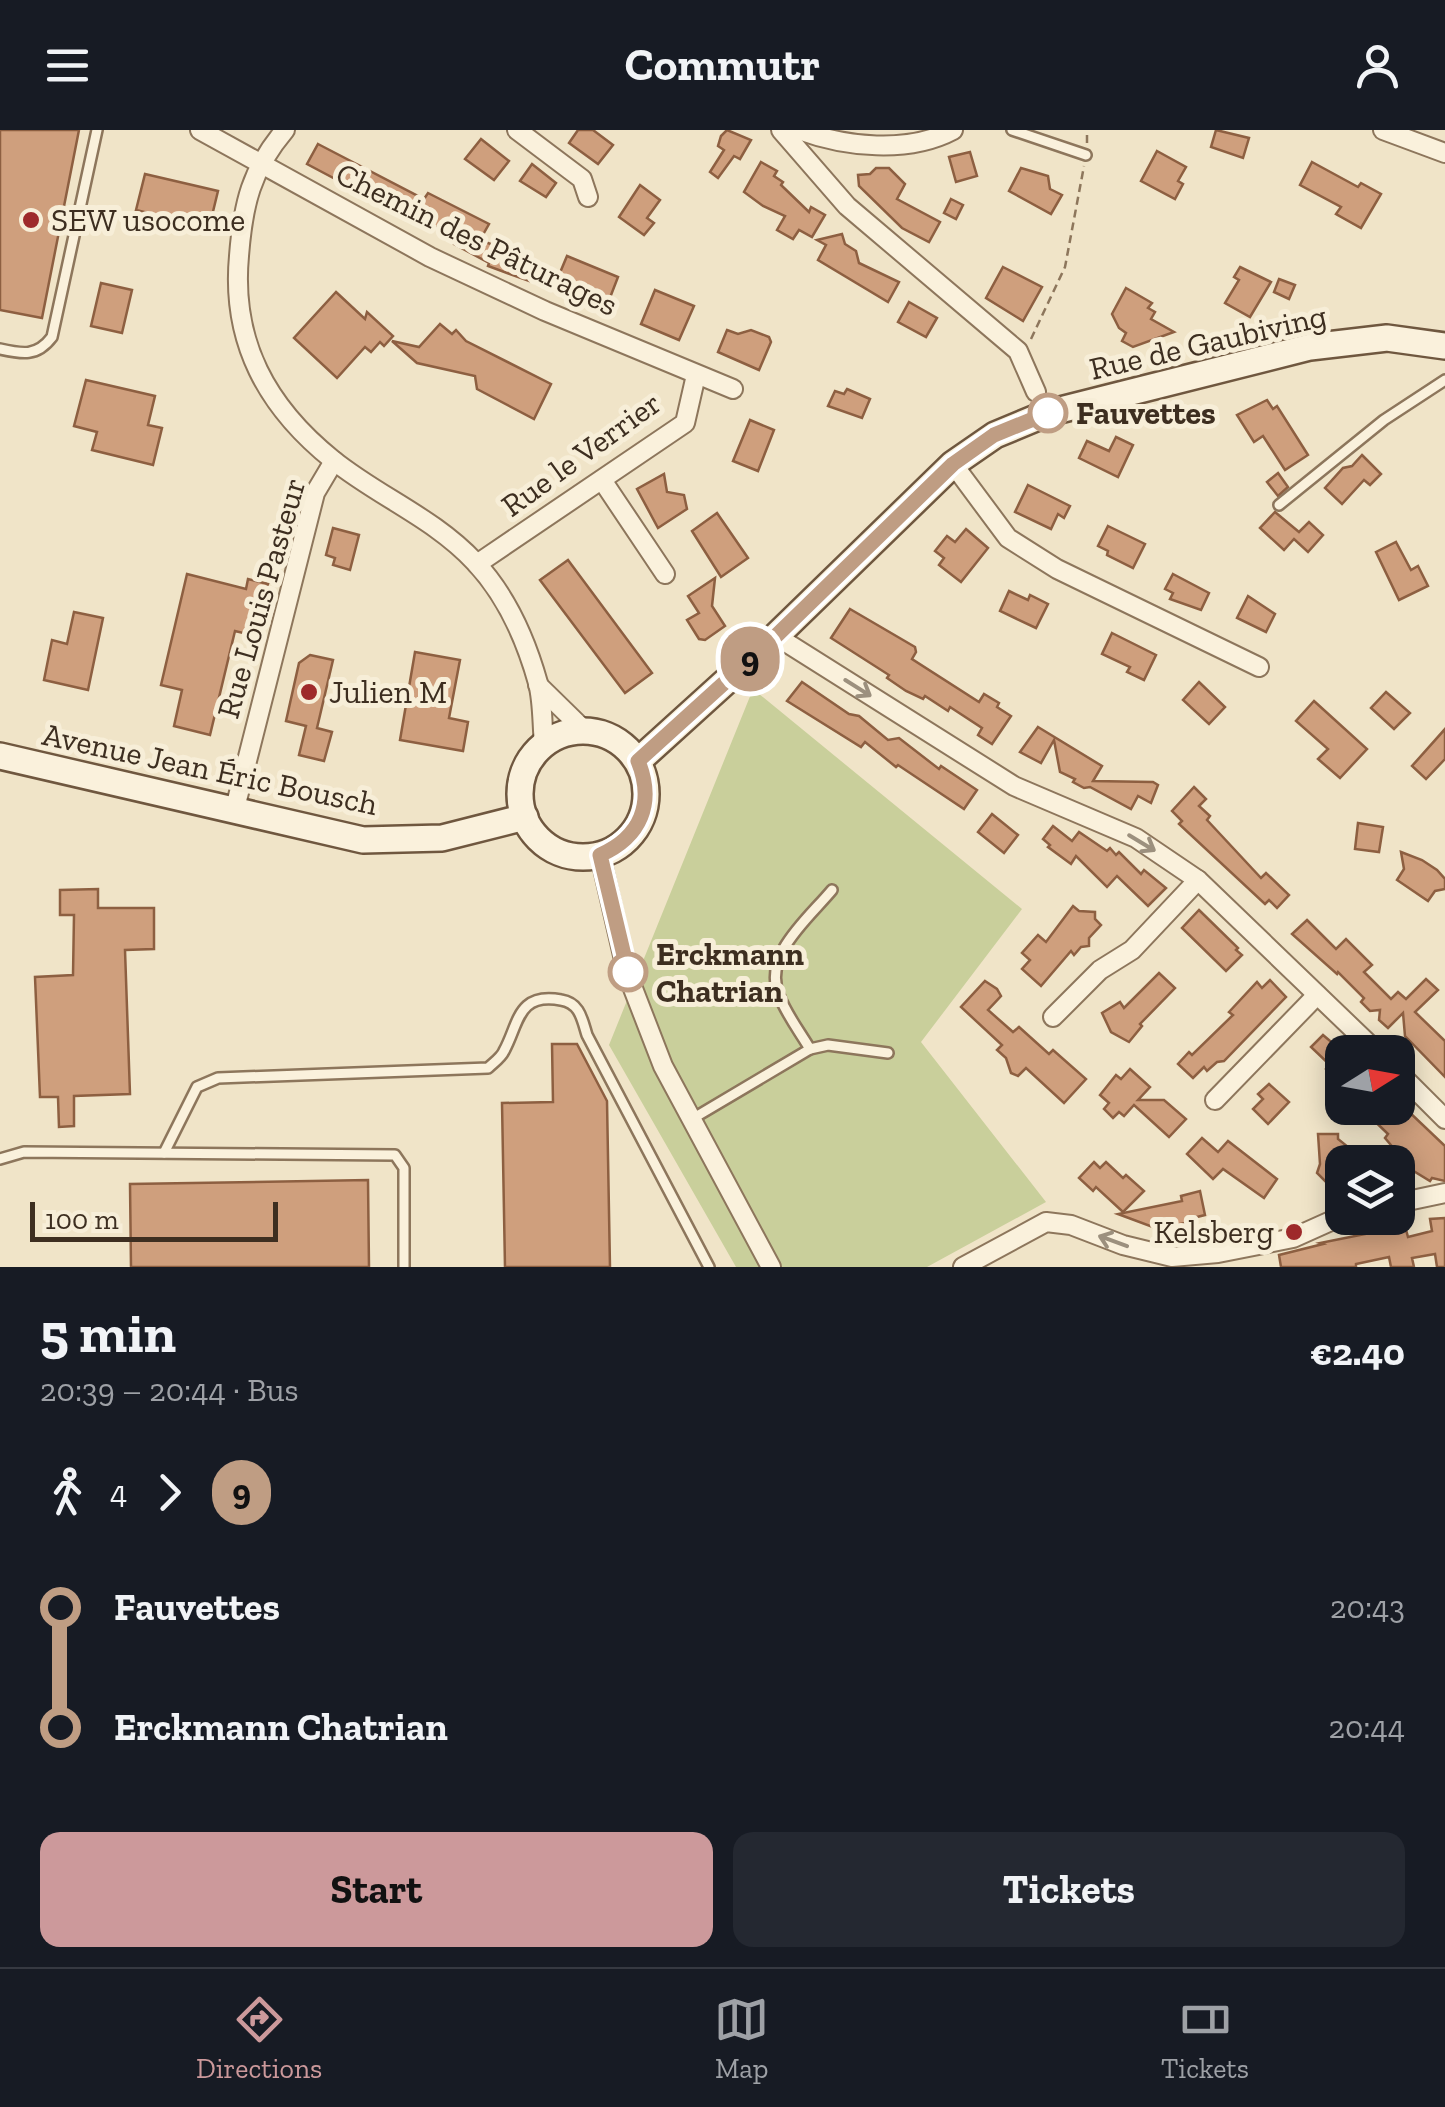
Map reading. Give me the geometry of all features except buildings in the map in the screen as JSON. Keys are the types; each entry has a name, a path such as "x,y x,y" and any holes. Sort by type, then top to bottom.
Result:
{"main road":[{"name":"Rue de Gaubiving","path":"638,761 776,636 953,464 994,435 1048,413 1310,347 1387,338 1445,346"},
{"path":"584,730 614,740 638,761 645,779 642,818 617,847 600,855 563,854 534,833 520,797 522,777 530,759 544,744 563,734 584,730"},
{"name":"Avenue Jean Éric Bousch","path":"0,756 362,840 442,838 525,817"}],"street":[{"name":"Chemin des Pâturages","path":"200,130 430,256 546,311 733,389"},
{"path":"285,130 260,163 243,207 236,286 249,358 284,413 334,461 442,531 477,564 509,607 538,685 544,744"},
{"path":"517,130 582,179 588,197"},
{"path":"781,130 847,206 1018,351 1036,392"},
{"path":"799,130 822,138 883,146 936,139 952,130"},
{"path":"1383,130 1445,153"},
{"name":"Rue le Verrier","path":"477,564 686,424 696,375"},
{"name":"Rue Louis Pasteur","path":"234,812 315,492 334,461"},
{"path":"953,464 1008,538 1058,570 1259,667"},
{"path":"602,480 665,574"},
{"path":"776,636 1014,786 1136,838 1198,880 1360,1035"},
{"path":"538,685 584,730"},
{"path":"600,855 628,972 663,1066 771,1267"},
{"path":"1053,1017 1100,970 1132,950 1198,880"},
{"path":"1215,1100 1318,994"},
{"path":"1415,1089 1445,1119"},
{"path":"1415,1199 1445,1193"},
{"path":"964,1267 1046,1222 1072,1225 1157,1260 1293,1238 1325,1224"}],"lane":[{"path":"0,349 22,354 44,348 52,337 97,130"},
{"path":"1012,130 1086,155"},
{"path":"1279,505 1384,420 1445,380"},
{"path":"810,1049 777,993 774,968 783,950 832,890"},
{"path":"164,1154 197,1086 218,1078 488,1068 504,1054 516,1017 531,1002 552,998 569,1001 580,1011 587,1035 709,1267"},
{"path":"692,1119 810,1049 828,1045 888,1053"},
{"path":"0,1159 24,1152 395,1155 404,1168 404,1267"}],"path":[{"path":"1020,357 1065,267 1087,130"}],"green space":[{"path":"753,689 1022,909 921,1042 1046,1202 927,1267 736,1267 609,1045"}],"bus line":[{"name":"9","path":"628,972 600,855 632,834 642,818 645,779 638,761 776,636 953,464 994,435 1048,413"}],"place":[{"name":"SEW usocome","path":"31,220"},
{"name":"Fauvettes","path":"1048,413"},
{"name":"Julien M","path":"309,692"},
{"name":"Erckmann Chatrian","path":"628,972"},
{"name":"Kelsberg","path":"1294,1232"}]}
